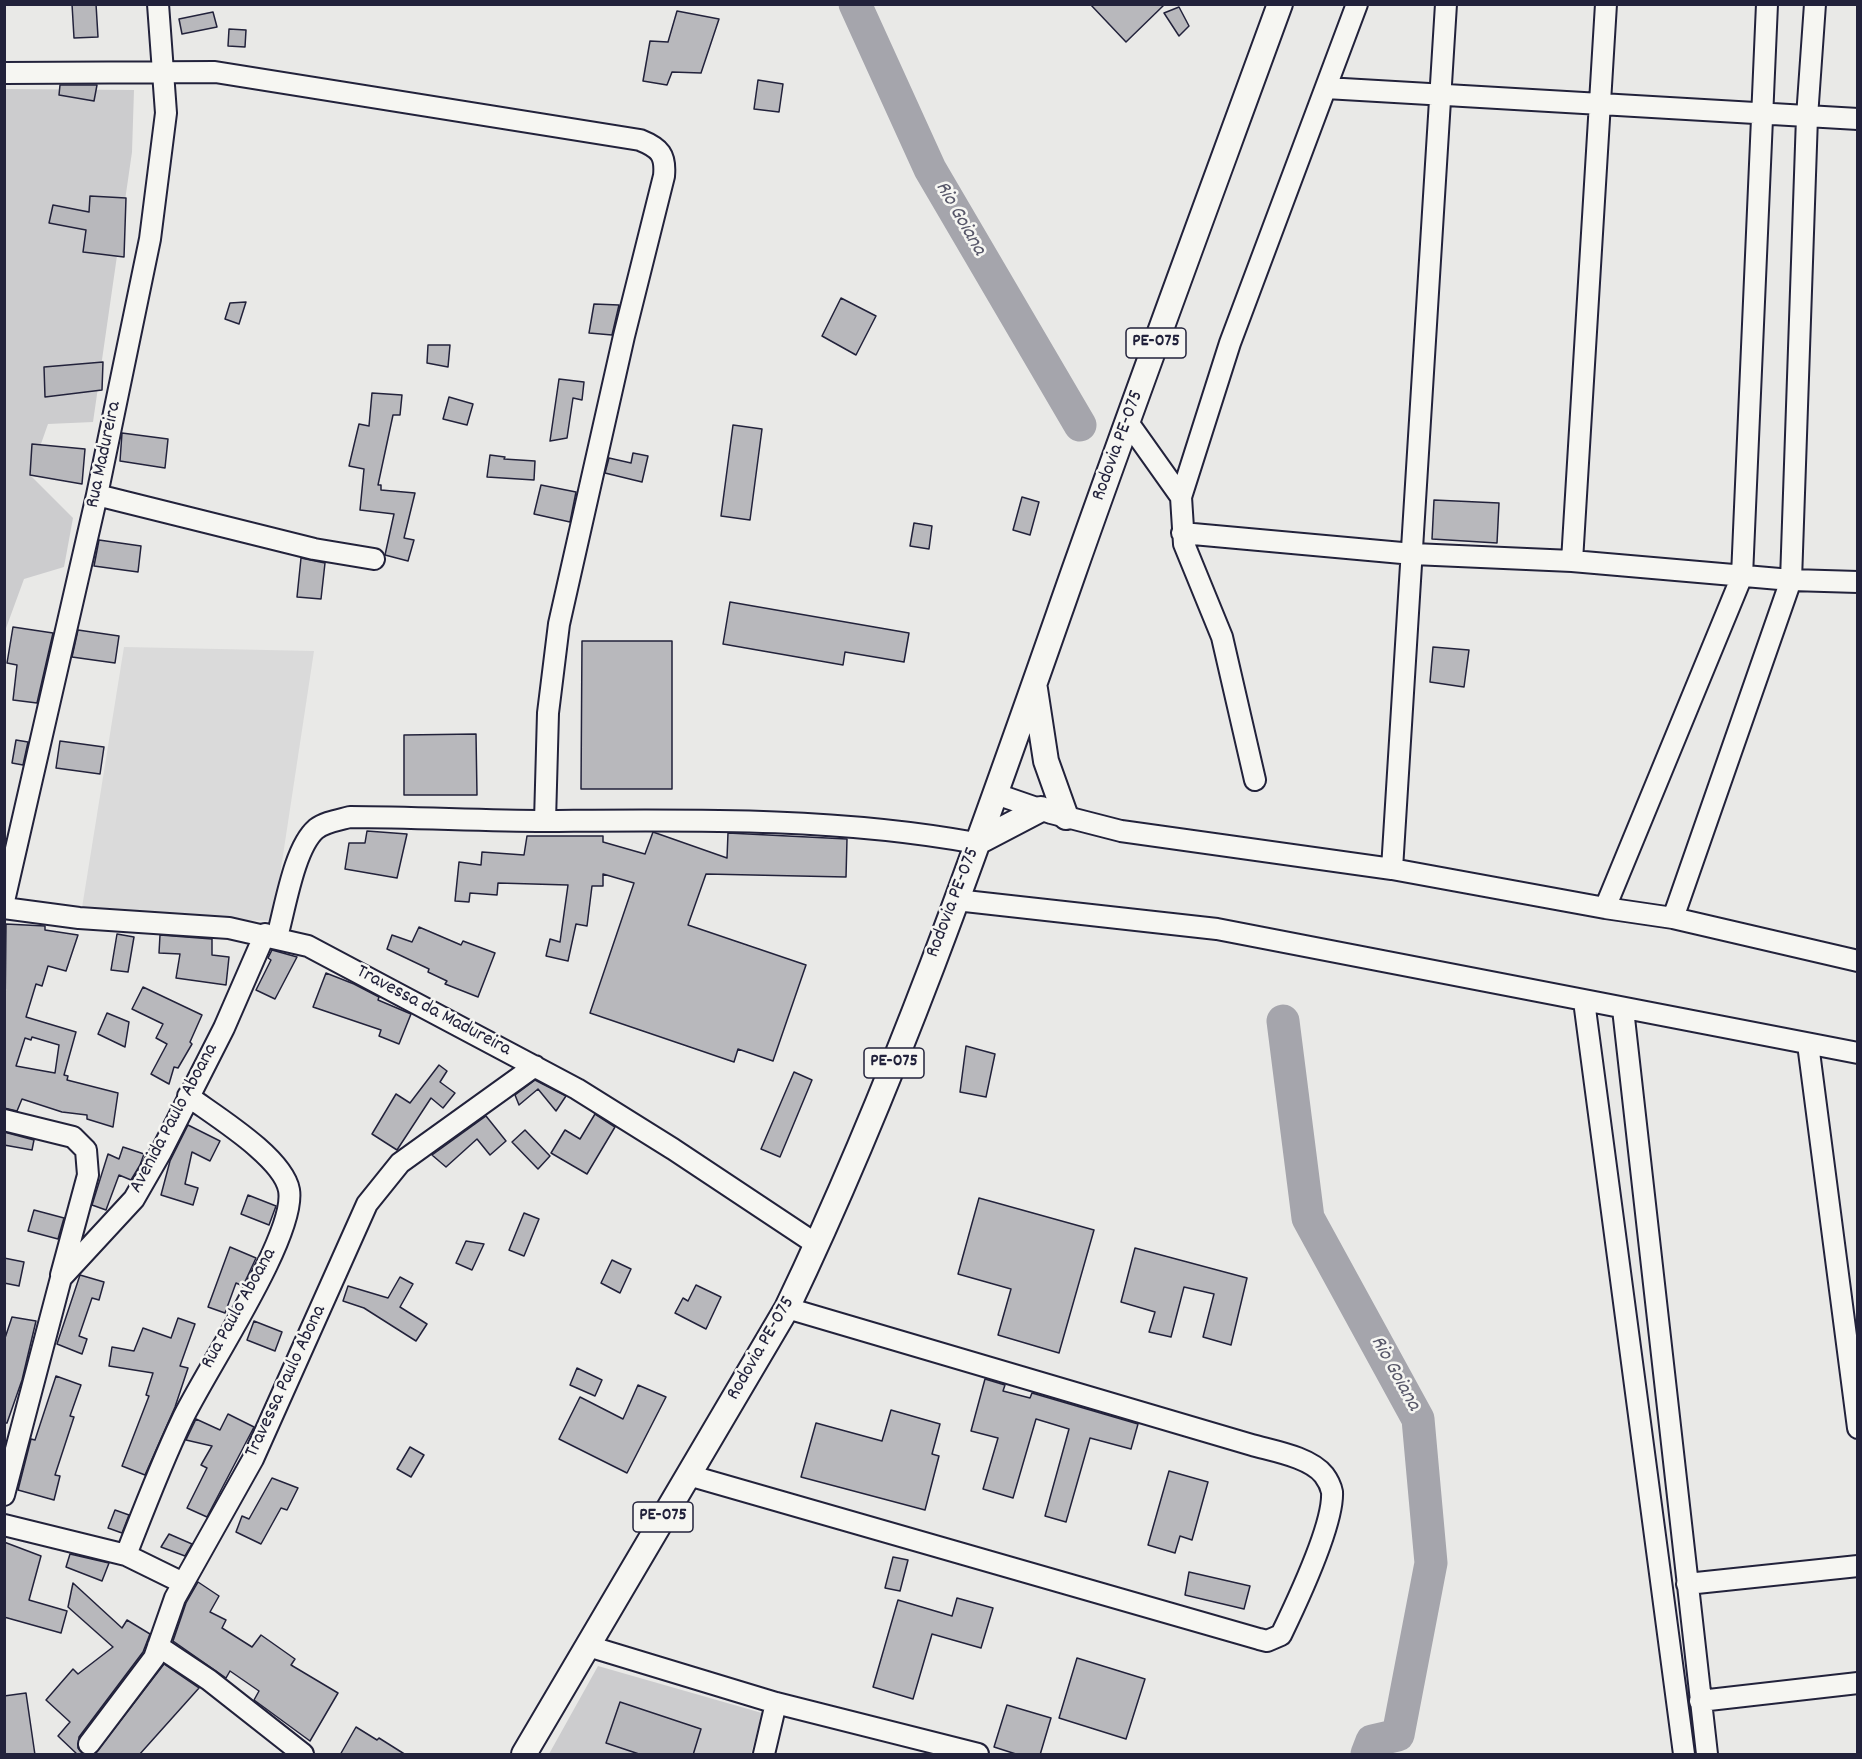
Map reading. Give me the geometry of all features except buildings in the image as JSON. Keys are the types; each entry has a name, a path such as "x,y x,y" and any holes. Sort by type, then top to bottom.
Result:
{"main road":[{"name":"Rodovia PE-075","path":"524,1755 787,1308 816,1244 896,1057 996,794 1127,421 1280,4"},
{"path":"1035,683 1046,761 1066,817"},
{"path":"976,843 1041,809"}],"street":[{"name":"Rua Madureira","path":"4,901 14,812 97,495 150,239 164,135 165,70 158,4"},
{"path":"1255,780 1222,637 1184,544 1181,497 1230,343 1357,4"},
{"path":"1392,869 1446,4"},
{"path":"1572,561 1606,4"},
{"path":"1605,908 1742,576 1767,4"},
{"path":"1672,918 1791,580 1807,117 1815,4"},
{"path":"4,73 165,70 214,72 640,140 655,146 665,158 664,176 621,347 559,624 548,713 545,821"},
{"path":"1326,88 1599,106 1857,119"},
{"path":"1127,421 1181,497"},
{"path":"97,495 314,549 374,559"},
{"path":"1182,533 1413,554 1572,561 1791,580 1857,582"},
{"path":"996,794 1066,817 1121,831 1392,869 1672,918 1857,961"},
{"name":"Avenida Paulo Aboana","path":"4,1495 61,1278 134,1199 161,1152 271,936 300,853 317,828 350,817 545,821 638,820 822,825 931,835 976,843"},
{"path":"956,900 1217,929 1857,1053"},
{"name":"Travessa da Madureira","path":"4,909 80,918 229,928 308,946 535,1066 673,1149 816,1244"},
{"path":"1584,1001 1684,1755"},
{"path":"1623,1009 1707,1755"},
{"path":"1808,1044 1857,1428"},
{"name":"Travessa Paulo Abona","path":"89,1744 147,1669 183,1583 253,1459 367,1204 400,1163 418,1148 535,1066"},
{"name":"Rua Paulo Aboana","path":"126,1555 202,1379 228,1338 282,1232 289,1201 286,1180 272,1159 188,1096"},
{"path":"4,1120 62,1133 82,1144 89,1160 88,1175 61,1278"},
{"path":"688,1475 1259,1639 1267,1641 1281,1635 1300,1596 1330,1510 1332,1490 1323,1474 1307,1464 1261,1447 787,1308"},
{"path":"4,1525 126,1555 183,1583"},
{"path":"1687,1584 1857,1566"},
{"path":"158,1646 209,1680 303,1755"},
{"path":"588,1646 941,1750 978,1755"},
{"path":"1700,1701 1857,1683"},
{"path":"764,1755 776,1703"}],"shaded area":[{"path":"5,89 134,90 132,152 93,422 48,424 30,475 73,518 64,567 24,579 5,631"},
{"path":"124,647 314,651 273,921 81,914"},
{"path":"598,1666 762,1713 751,1754 549,1754"}],"waterway":[{"name":"Rio Goiana","path":"855,4 930,169 1080,425"},
{"name":"Rio Goiana","path":"1283,1021 1308,1218 1418,1419 1431,1563 1398,1735 1372,1741 1367,1754"}]}
